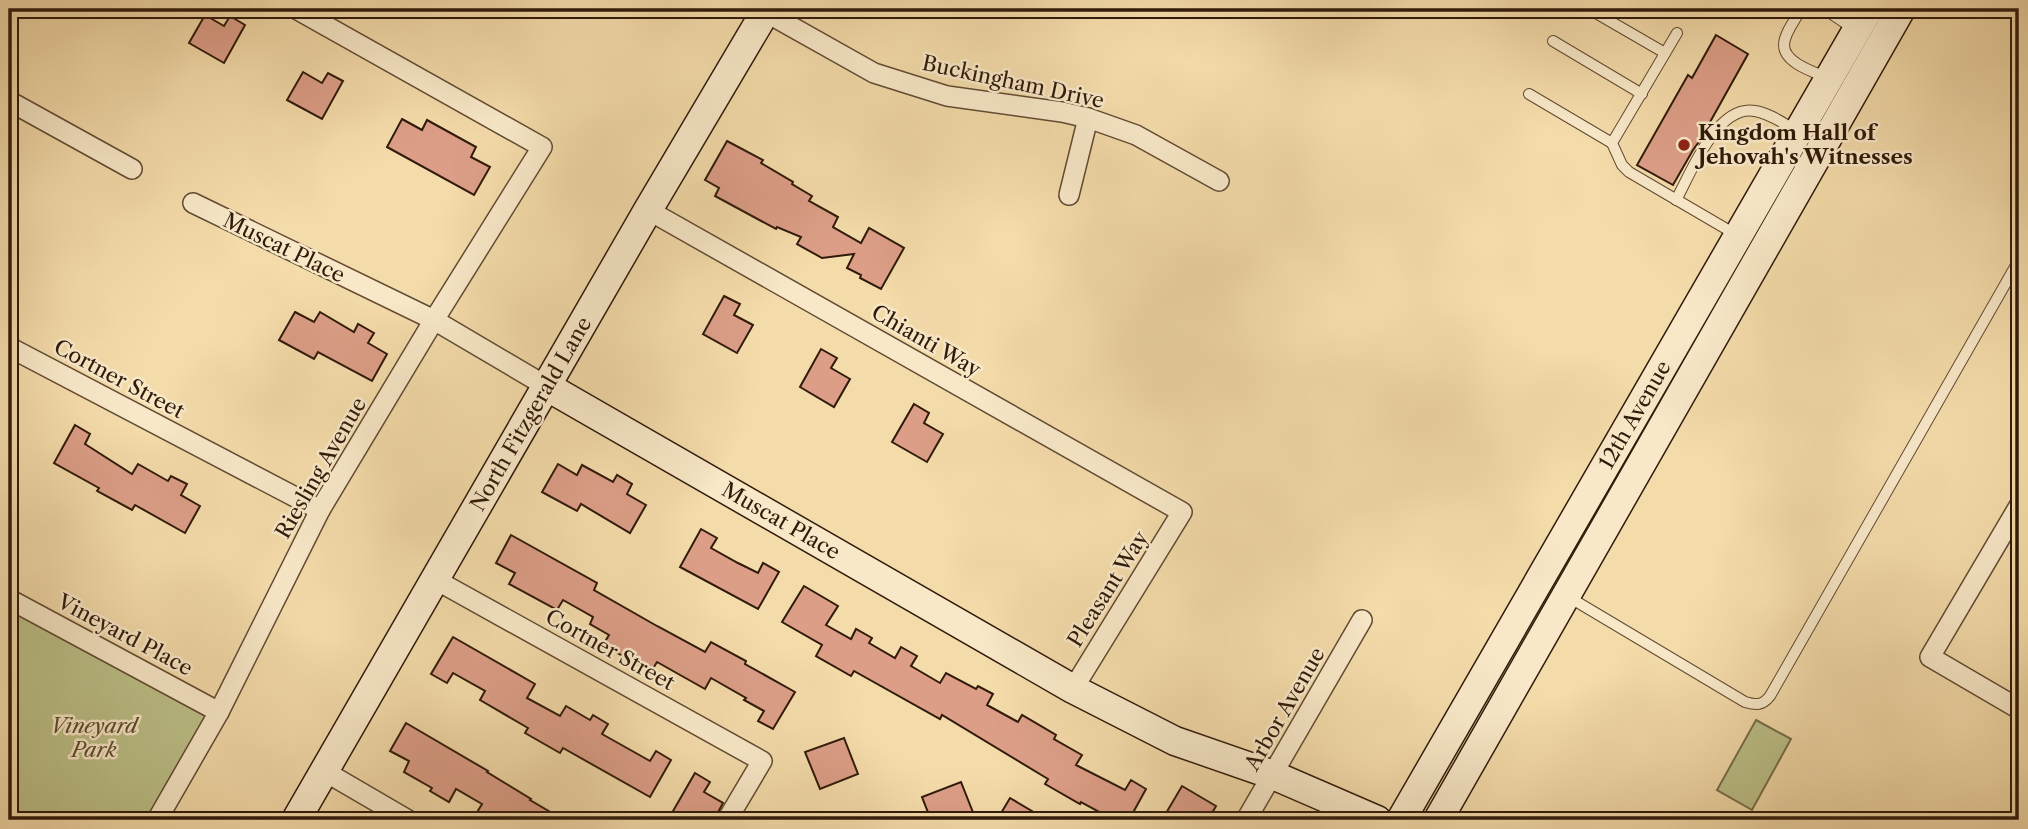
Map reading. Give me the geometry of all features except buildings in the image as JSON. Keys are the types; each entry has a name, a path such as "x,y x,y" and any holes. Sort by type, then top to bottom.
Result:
{"street":[{"name":"Riesling Avenue","path":"157,820 219,712 320,510 542,147 296,9"},
{"name":"12th Avenue","path":"1438,820 1901,9"},
{"name":"Buckingham Drive","path":"764,10 874,73 947,96 1088,118 1136,135 1219,181"},
{"name":"North Fitzgerald Lane","path":"296,820 764,10"},
{"name":"12th Avenue","path":"1401,820 1863,20"},
{"path":"9,101 132,169"},
{"path":"1069,195 1088,118"},
{"name":"Muscat Place","path":"192,203 434,320 1073,689 1175,741 1273,775 1377,820"},
{"name":"Chianti Way","path":"648,210 1182,512"},
{"name":"Cortner Street","path":"9,347 320,510"},
{"path":"2019,506 1930,657 2019,709"},
{"name":"Pleasant Way","path":"1073,689 1182,512"},
{"name":"Cortner Street","path":"436,580 762,761 727,820"},
{"name":"Vineyard Place","path":"9,599 219,712"},
{"name":"Arbor Avenue","path":"1246,820 1362,620"},
{"path":"324,771 408,820"}],"lane":[{"path":"1589,9 1665,53"},
{"path":"1801,9 1784,44 1786,53 1795,63 1829,79"},
{"path":"1824,9 1863,20"},
{"path":"1612,143 1677,33"},
{"path":"1553,41 1642,94"},
{"path":"1529,94 1612,143 1622,165 1629,172 1739,236"},
{"path":"1676,200 1714,132 1730,116 1745,110 1754,110 1798,132"},
{"path":"1566,596 1745,702 1757,705 1765,702 2019,260"}],"green space":[{"name":"Vineyard Park","path":"9,599 219,712 157,820 9,820"},
{"path":"1756,720 1791,739 1752,810 1717,790"}],"place":[{"name":"Kingdom Hall of Jehovah's Witnesses","path":"1684,145"}]}
